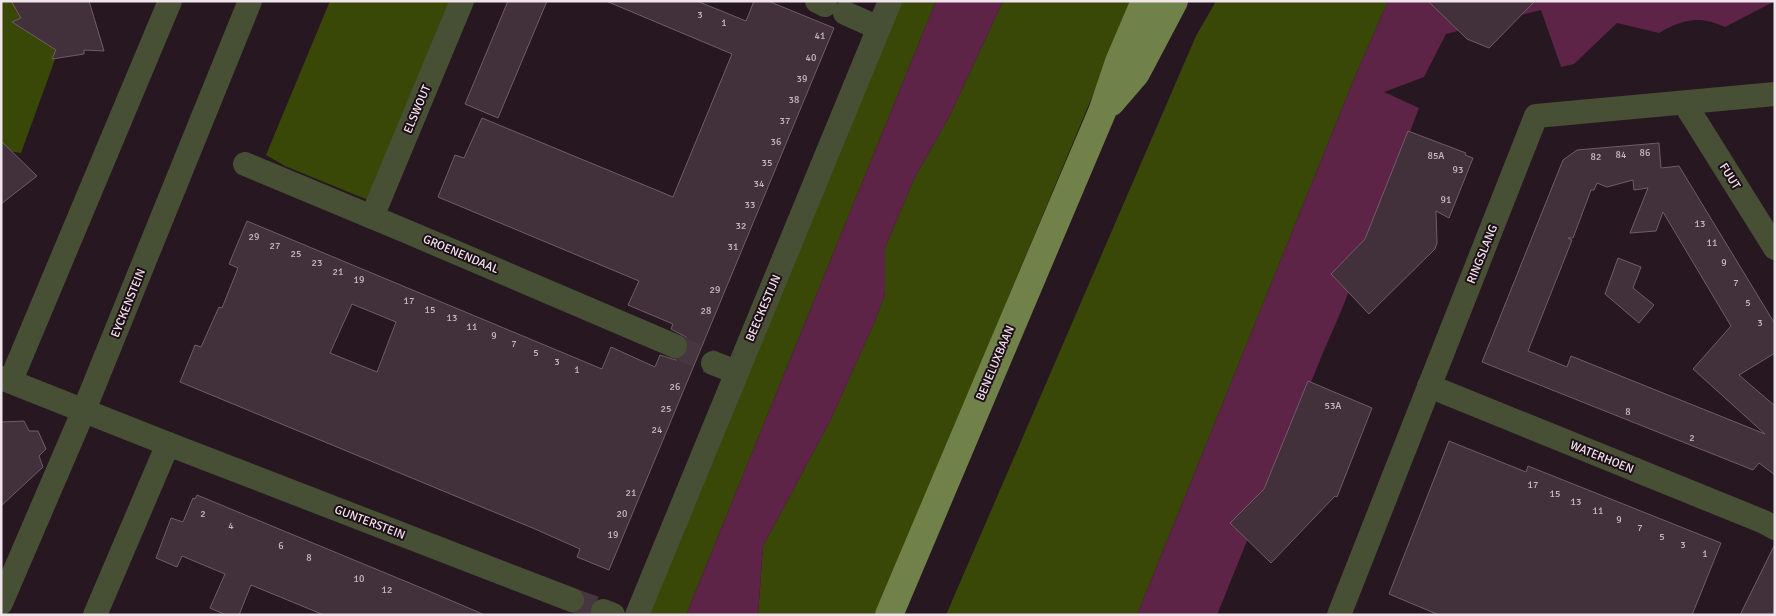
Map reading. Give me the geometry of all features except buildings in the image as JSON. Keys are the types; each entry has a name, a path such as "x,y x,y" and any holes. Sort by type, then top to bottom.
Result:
{"main road":[{"name":"BENELUXBAAN","path":"889,615 1102,112 1119,62 1145,1"},
{"name":"BENELUXBAAN","path":"1102,112 1136,74 1174,1"}],"street":[{"path":"6,379 170,1"},
{"name":"EYCKENSTEIN","path":"1,603 84,410 250,1"},
{"name":"ELSWOUT","path":"372,217 462,1"},
{"name":"BEECKESTIJN","path":"637,615 890,1"},
{"path":"829,6 879,28"},
{"name":"RINGSLANG","path":"1339,615 1536,116 1685,104 1775,94"},
{"name":"FUUT","path":"1685,104 1775,248"},
{"name":"GROENENDAAL","path":"245,164 675,346"},
{"path":"713,363 736,372"},
{"name":"GUNTERSTEIN","path":"6,379 168,444 572,600"},
{"name":"WATERHOEN","path":"1430,386 1775,528"},
{"path":"96,615 168,444"}],"green space":[{"path":"1,1 38,1 66,29 21,153 1,150"},
{"path":"330,1 452,1 368,200 285,166 266,155"},
{"path":"898,1 936,1 686,615 639,615"},
{"path":"1003,1 1132,1 876,615 758,615 763,546 830,421 875,321 885,294 885,248 914,179 950,115"},
{"path":"1216,1 1388,1 1356,74 1137,615 946,615 1196,36"}],"shaded area":[{"path":"936,1 1003,1 950,115 914,179 885,248 885,294 875,321 830,421 763,546 758,615 686,615"},
{"path":"1388,1 1775,1 1725,27 1707,21 1691,20 1676,24 1659,33 1617,23 1574,64 1561,67 1541,10 1446,34 1424,77 1384,92 1419,108 1342,309 1217,615 1137,615 1356,74"}],"tunnel":[{"path":"675,346 713,363"},
{"path":"572,600 603,611"}]}
